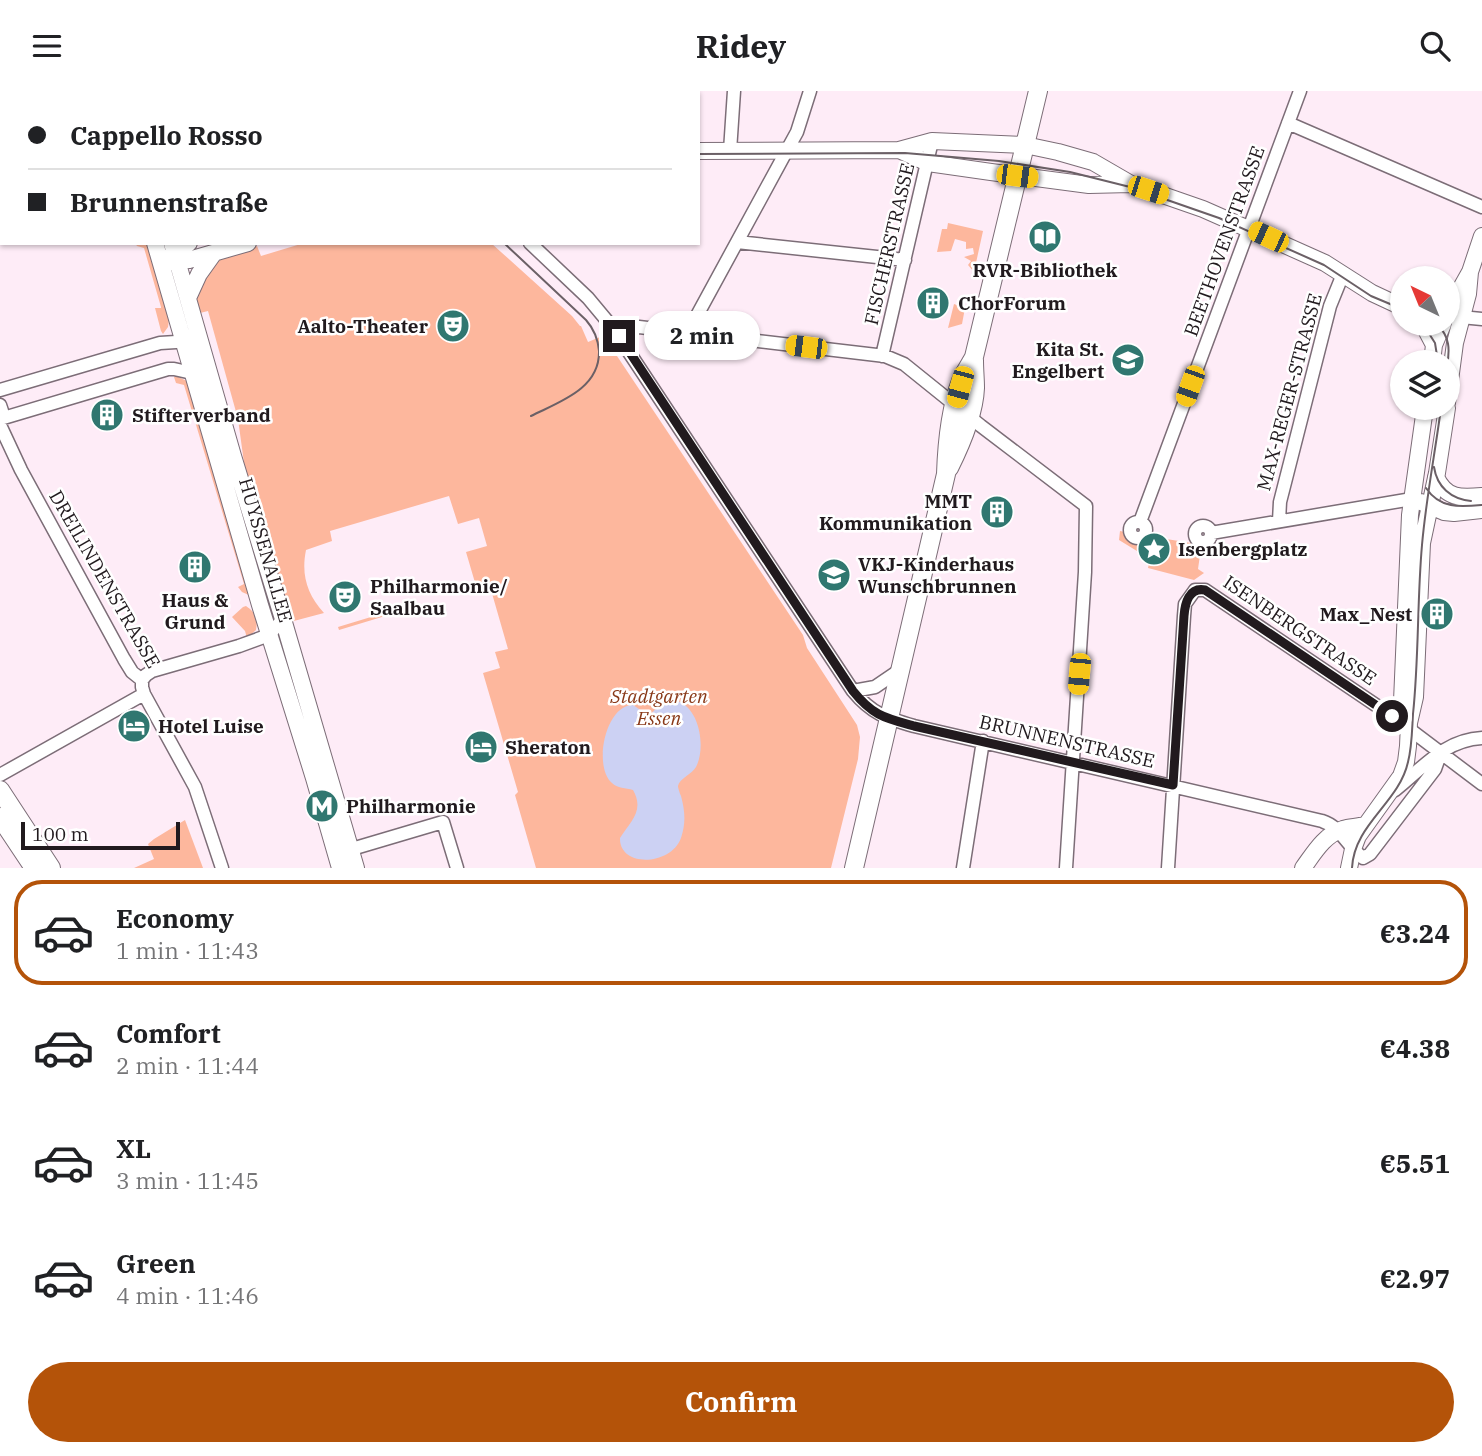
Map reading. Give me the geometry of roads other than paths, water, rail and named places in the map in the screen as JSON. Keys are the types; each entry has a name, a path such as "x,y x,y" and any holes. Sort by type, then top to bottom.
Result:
{"main road":[{"path":"854,868 946,474 963,440 962,411 975,391 974,357 1038,91"},
{"path":"0,790 51,868"},
{"path":"0,817 34,868"}],"street":[{"path":"730,151 734,91"},
{"path":"688,332 788,150 810,91"},
{"name":"BEETHOVENSTRASSE","path":"1140,522 1300,91"},
{"path":"1288,123 1482,207"},
{"path":"700,151 899,150 932,141 1025,145 1058,152 1093,162 1131,184 1185,202 1250,229 1316,259 1390,301"},
{"name":"FISCHERSTRASSE","path":"882,356 932,141"},
{"path":"899,150 928,163 1089,185 1131,184"},
{"path":"1460,292 1482,236"},
{"path":"737,242 905,260"},
{"name":"HUYSSENALLEE","path":"156,245 233,456 283,619 342,857"},
{"path":"160,263 174,252 189,260 240,245"},
{"name":"BRUNNENSTRASSE","path":"532,245 588,298 613,328 853,691 869,709 888,719 1322,821 1339,831 1353,849"},
{"name":"HUYSSENALLEE","path":"174,252 188,298 192,373 269,635 342,857 356,868"},
{"path":"188,298 199,274 214,253"},
{"name":"MAX-REGER-STRASSE","path":"1279,521 1280,502 1330,306 1343,274"},
{"path":"1460,311 1482,319"},
{"path":"613,328 639,327 688,332 882,356 904,364 1086,506 1085,572 1066,868"},
{"path":"1429,336 1434,345"},
{"path":"1433,350 1438,336"},
{"path":"1451,336 1455,343"},
{"path":"1454,336 1454,350"},
{"path":"0,390 160,343 191,341"},
{"path":"0,417 169,369 192,373"},
{"path":"0,405 0,417"},
{"path":"1409,726 1402,701 1412,499 1422,420"},
{"path":"1349,868 1353,849 1365,825 1389,794 1405,767 1415,697 1422,543 1429,506 1439,486 1446,420"},
{"name":"DREILINDENSTRASSE","path":"0,425 124,659 132,672 142,680 144,695 195,787 222,868"},
{"path":"1211,533 1412,499 1439,486 1460,497 1482,496"},
{"path":"1412,499 1438,510 1454,513 1482,510"},
{"path":"1422,543 1443,518 1454,513"},
{"name":"ISENBERGSTRASSE","path":"1173,785 1185,604 1195,590 1205,590 1409,726 1482,785"},
{"path":"142,680 152,671 269,635 283,619"},
{"path":"853,691 875,687 900,670"},
{"path":"0,775 144,695"},
{"path":"1389,794 1408,780 1425,762 1441,752 1467,739 1482,738"},
{"path":"963,868 983,741"},
{"path":"1353,849 1363,857 1368,855 1435,769 1441,752"},
{"path":"1168,868 1173,785"},
{"path":"342,857 443,822 457,868"},
{"path":"1304,868 1323,842 1339,831 1365,825"}],"water":[{"path":"666,700 685,705 696,720 700,740 699,759 694,770 678,786 684,822 681,838 667,854 646,860 636,859 622,848 620,838 635,816 636,797 633,790 614,785 606,775 603,764 605,738 615,715 623,708 633,705 650,715"}],"tram line":[{"path":"700,154 905,153 999,161 1070,172 1130,187 1219,218 1324,265 1371,296 1390,304"},
{"path":"506,245 586,320 597,338 599,351 598,364 585,385 576,393 531,416"},
{"path":"1431,336 1436,350"},
{"path":"1445,336 1449,350"},
{"path":"1352,868 1360,839 1396,790 1409,756 1422,545 1439,420"},
{"path":"1434,467 1438,480 1446,491 1457,498 1471,501"},
{"path":"1426,488 1444,503 1458,506 1482,505"}],"place":[{"name":"RVR-Bibliothek","path":"1045,237"},
{"name":"ChorForum","path":"933,303"},
{"name":"Aalto-Theater","path":"453,326"},
{"name":"Kita St. Engelbert","path":"1128,360"},
{"name":"Stifterverband","path":"107,415"},
{"name":"MMT Kommunikation","path":"997,512"},
{"name":"Isenbergplatz","path":"1154,549"},
{"name":"Haus & Grund","path":"195,567"},
{"name":"VKJ-Kinderhaus Wunschbrunnen","path":"834,575"},
{"name":"Philharmonie/ Saalbau","path":"345,597"},
{"name":"Max_Nest","path":"1437,614"},
{"name":"Hotel Luise","path":"134,726"},
{"name":"Sheraton","path":"481,747"},
{"name":"Philharmonie","path":"322,806"}],"park label":[{"name":"Stadtgarten Essen","path":"659,707"}]}
